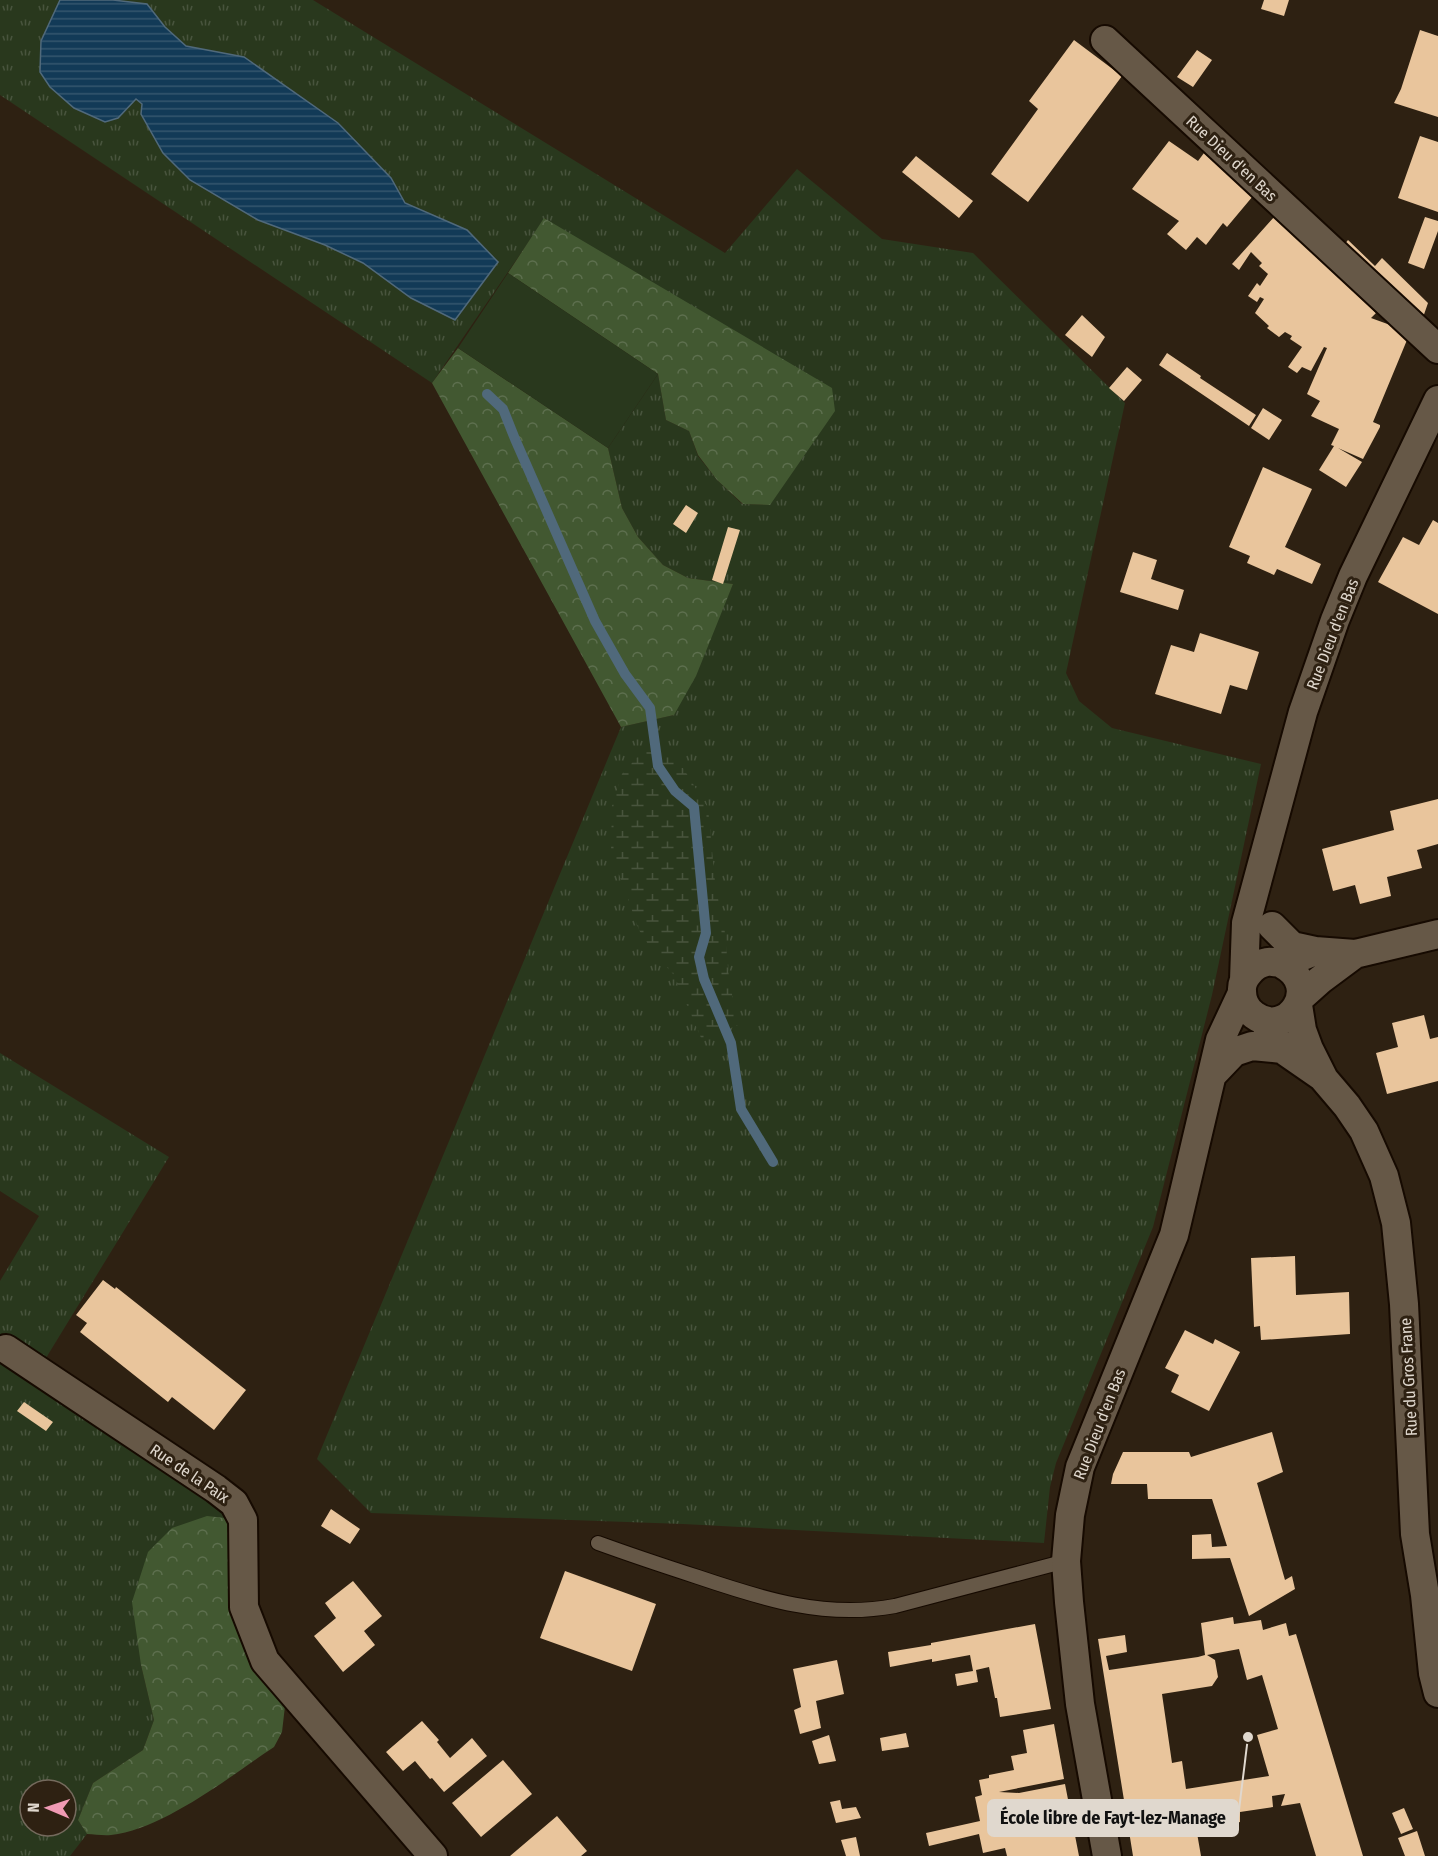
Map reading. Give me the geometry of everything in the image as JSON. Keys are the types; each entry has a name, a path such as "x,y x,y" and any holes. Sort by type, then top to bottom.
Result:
{"street":[{"name":"Rue Dieu d'en Bas","path":"1105,40 1438,349"},
{"name":"Rue Dieu d'en Bas","path":"1243,987 1246,923 1303,712 1353,576 1438,400"},
{"path":"1259,879 1278,945 1280,963"},
{"path":"1272,926 1292,946 1315,951 1355,954 1438,934"},
{"path":"1214,1074 1220,1040 1250,972 1257,965 1267,962 1280,963 1315,951"},
{"path":"1243,987 1248,1010 1263,1020 1271,1022 1279,1020 1294,1011 1300,1001 1320,980 1355,954"},
{"path":"1280,963 1289,968 1299,981 1300,1001"},
{"name":"Rue du Gros Frane","path":"1300,1001 1302,1030 1308,1050 1324,1079 1364,1131 1384,1176 1396,1223 1404,1304 1415,1534 1425,1596 1433,1673 1438,1693"},
{"name":"Rue du Gros Frane","path":"1263,1020 1282,1048 1324,1079"},
{"path":"1214,1074 1234,1052 1252,1046 1282,1048"},
{"name":"Rue Dieu d'en Bas","path":"1107,1856 1080,1704 1066,1561 1070,1515 1080,1467 1174,1235 1214,1074"},
{"name":"Rue de la Paix","path":"6,1349 234,1503 243,1520 244,1607 265,1661 433,1856"}],"lane":[{"path":"598,1543 752,1595 800,1607 843,1611 871,1611 895,1606 1066,1561"}],"green space":[{"path":"0,0 313,0 725,253 797,169 882,239 973,253 1125,403 1066,673 1079,701 1112,728 1261,764 1212,995 1153,1227 1056,1463 1050,1487 1044,1543 683,1524 371,1513 317,1459 621,727 674,715 733,584 688,578 663,565 638,537 622,508 608,448 658,374 666,420 689,431 698,456 717,480 742,504 770,505 545,218 432,383 0,95"},
{"path":"544,218 832,388 835,411 770,505 743,504 717,480 698,455 689,431 666,420 658,374 508,273"},
{"path":"508,273 658,374 608,448 458,348"},
{"path":"458,348 608,448 622,508 638,537 663,565 688,578 733,584 696,676 674,715 621,727 432,383"},
{"path":"644,749 675,755 708,808 715,882 738,1025 702,1040 674,975 653,952 639,930 611,852 612,806 622,774"},
{"path":"0,1053 169,1157 38,1371 243,1520 141,1665 154,1720 143,1750 93,1783 78,1820 87,1834 70,1856 0,1856 0,1281 39,1216 0,1191"},
{"path":"207,1516 243,1520 244,1607 285,1706 282,1732 274,1747 174,1812 131,1831 108,1835 87,1834 78,1820 93,1783 143,1750 154,1720 141,1665 132,1602 148,1552 172,1528"}],"water":[{"path":"60,0 113,0 147,4 165,27 186,46 244,57 338,123 391,178 405,203 467,230 498,262 455,320 411,298 363,263 325,245 258,220 190,180 163,153 141,114 142,104 136,99 118,118 105,122 74,108 50,87 40,72 41,41"}],"building":[{"path":"1264,0 1289,0 1284,16 1261,9"},
{"path":"1420,30 1438,36 1438,117 1394,103 1401,89"},
{"path":"1074,40 1122,76 1028,202 991,174 1038,109 1029,101"},
{"path":"1197,50 1212,60 1193,87 1177,77"},
{"path":"1420,136 1438,142 1438,212 1398,198"},
{"path":"1169,141 1198,161 1204,153 1253,196 1227,227 1223,223 1206,245 1197,237 1186,250 1167,234 1179,221 1132,189"},
{"path":"916,156 973,201 959,218 902,172"},
{"path":"1275,216 1376,313 1371,318 1393,326 1407,340 1373,422 1380,427 1363,459 1338,448 1362,462 1346,487 1319,470 1334,446 1331,445 1339,429 1311,416 1320,401 1307,394 1327,348 1324,347 1311,371 1302,367 1297,373 1288,367 1302,347 1290,339 1292,336 1285,332 1279,337 1267,328 1269,326 1255,313 1264,299 1260,297 1257,302 1248,296 1257,283 1260,286 1268,274 1259,266 1262,263 1251,252 1239,270 1232,264"},
{"path":"1425,217 1438,221 1438,231 1424,269 1408,263"},
{"path":"1348,240 1375,266 1382,258 1428,303 1420,326 1344,245"},
{"path":"1082,315 1105,337 1092,357 1065,335"},
{"path":"1167,353 1256,415 1249,426 1159,365"},
{"path":"1127,367 1142,380 1124,401 1109,388"},
{"path":"1263,408 1282,420 1269,440 1251,428"},
{"path":"1263,467 1312,489 1285,547 1321,564 1312,584 1277,569 1274,575 1247,563 1250,556 1229,547"},
{"path":"686,505 698,513 686,533 673,524"},
{"path":"1433,520 1438,523 1438,614 1378,582 1403,537 1419,545"},
{"path":"728,527 740,530 723,584 712,580"},
{"path":"1133,552 1157,560 1151,579 1184,590 1178,610 1120,592"},
{"path":"1200,633 1259,652 1247,690 1230,685 1221,714 1155,694 1171,645 1194,652"},
{"path":"1438,799 1438,844 1417,850 1422,868 1387,877 1391,896 1360,904 1355,885 1333,891 1322,849 1394,830 1390,811"},
{"path":"1424,1015 1430,1039 1438,1037 1438,1081 1387,1094 1376,1053 1398,1047 1392,1023"},
{"path":"1295,1256 1296,1295 1349,1292 1350,1334 1261,1340 1260,1326 1254,1327 1251,1258"},
{"path":"103,1280 115,1289 116,1287 246,1390 214,1430 172,1397 168,1402 80,1332 87,1323 76,1315"},
{"path":"1185,1330 1213,1344 1215,1339 1240,1352 1209,1411 1171,1392 1179,1375 1165,1368"},
{"path":"24,1402 53,1422 46,1431 17,1411"},
{"path":"1272,1432 1283,1472 1257,1483 1285,1580 1292,1576 1295,1589 1249,1616 1230,1558 1192,1559 1192,1535 1211,1534 1212,1547 1227,1546 1212,1499 1148,1499 1147,1484 1111,1484 1123,1452 1189,1452 1191,1457"},
{"path":"331,1509 360,1529 350,1544 321,1526"},
{"path":"565,1571 656,1604 632,1671 540,1638"},
{"path":"353,1581 382,1616 364,1631 375,1645 343,1672 314,1636 336,1618 325,1603"},
{"path":"1233,1617 1234,1624 1261,1620 1263,1630 1286,1623 1289,1636 1296,1634 1363,1856 1316,1856 1300,1803 1281,1806 1285,1794 1272,1796 1273,1807 1240,1812 1240,1822 1197,1833 1201,1856 1133,1856 1098,1639 1125,1635 1127,1652 1106,1656 1109,1670 1198,1657 1205,1655 1201,1623","holes":["1239,1649 1247,1680 1262,1675 1278,1729 1257,1735 1269,1776 1186,1789 1182,1761 1172,1763 1162,1694 1212,1686 1218,1677 1215,1660 1207,1655"]},
{"path":"1035,1624 1051,1709 1000,1717 989,1667 976,1670 978,1682 957,1686 955,1674 973,1671 970,1655 890,1667 888,1652"},
{"path":"837,1660 844,1694 816,1701 821,1728 800,1734 794,1710 801,1707 793,1669"},
{"path":"422,1721 439,1740 437,1742 450,1758 472,1738 487,1756 444,1792 415,1761 403,1771 386,1752"},
{"path":"1054,1724 1064,1779 999,1792 1019,1793 1065,1784 1079,1856 1007,1856 1005,1848 983,1853 979,1834 929,1846 926,1833 980,1821 975,1797 982,1795 979,1780 989,1778 989,1775 1014,1770 1011,1756 1027,1753 1023,1730"},
{"path":"906,1733 909,1747 882,1751 880,1738"},
{"path":"829,1735 836,1761 819,1764 812,1741"},
{"path":"503,1760 532,1794 481,1837 452,1803"},
{"path":"840,1800 842,1809 856,1807 861,1818 836,1823 830,1802"},
{"path":"1404,1808 1413,1829 1401,1834 1392,1813"},
{"path":"557,1816 587,1851 581,1856 510,1856"},
{"path":"1417,1831 1425,1856 1405,1856 1398,1838"},
{"path":"856,1837 860,1856 846,1856 841,1840"}],"waterway":[{"path":"487,394 503,409 595,621 625,674 650,708 658,766 675,791 694,807 706,933 699,957 704,979 731,1043 741,1109 773,1162"}],"place":[{"name":"École libre de Fayt-lez-Manage","path":"1248,1737"}]}
